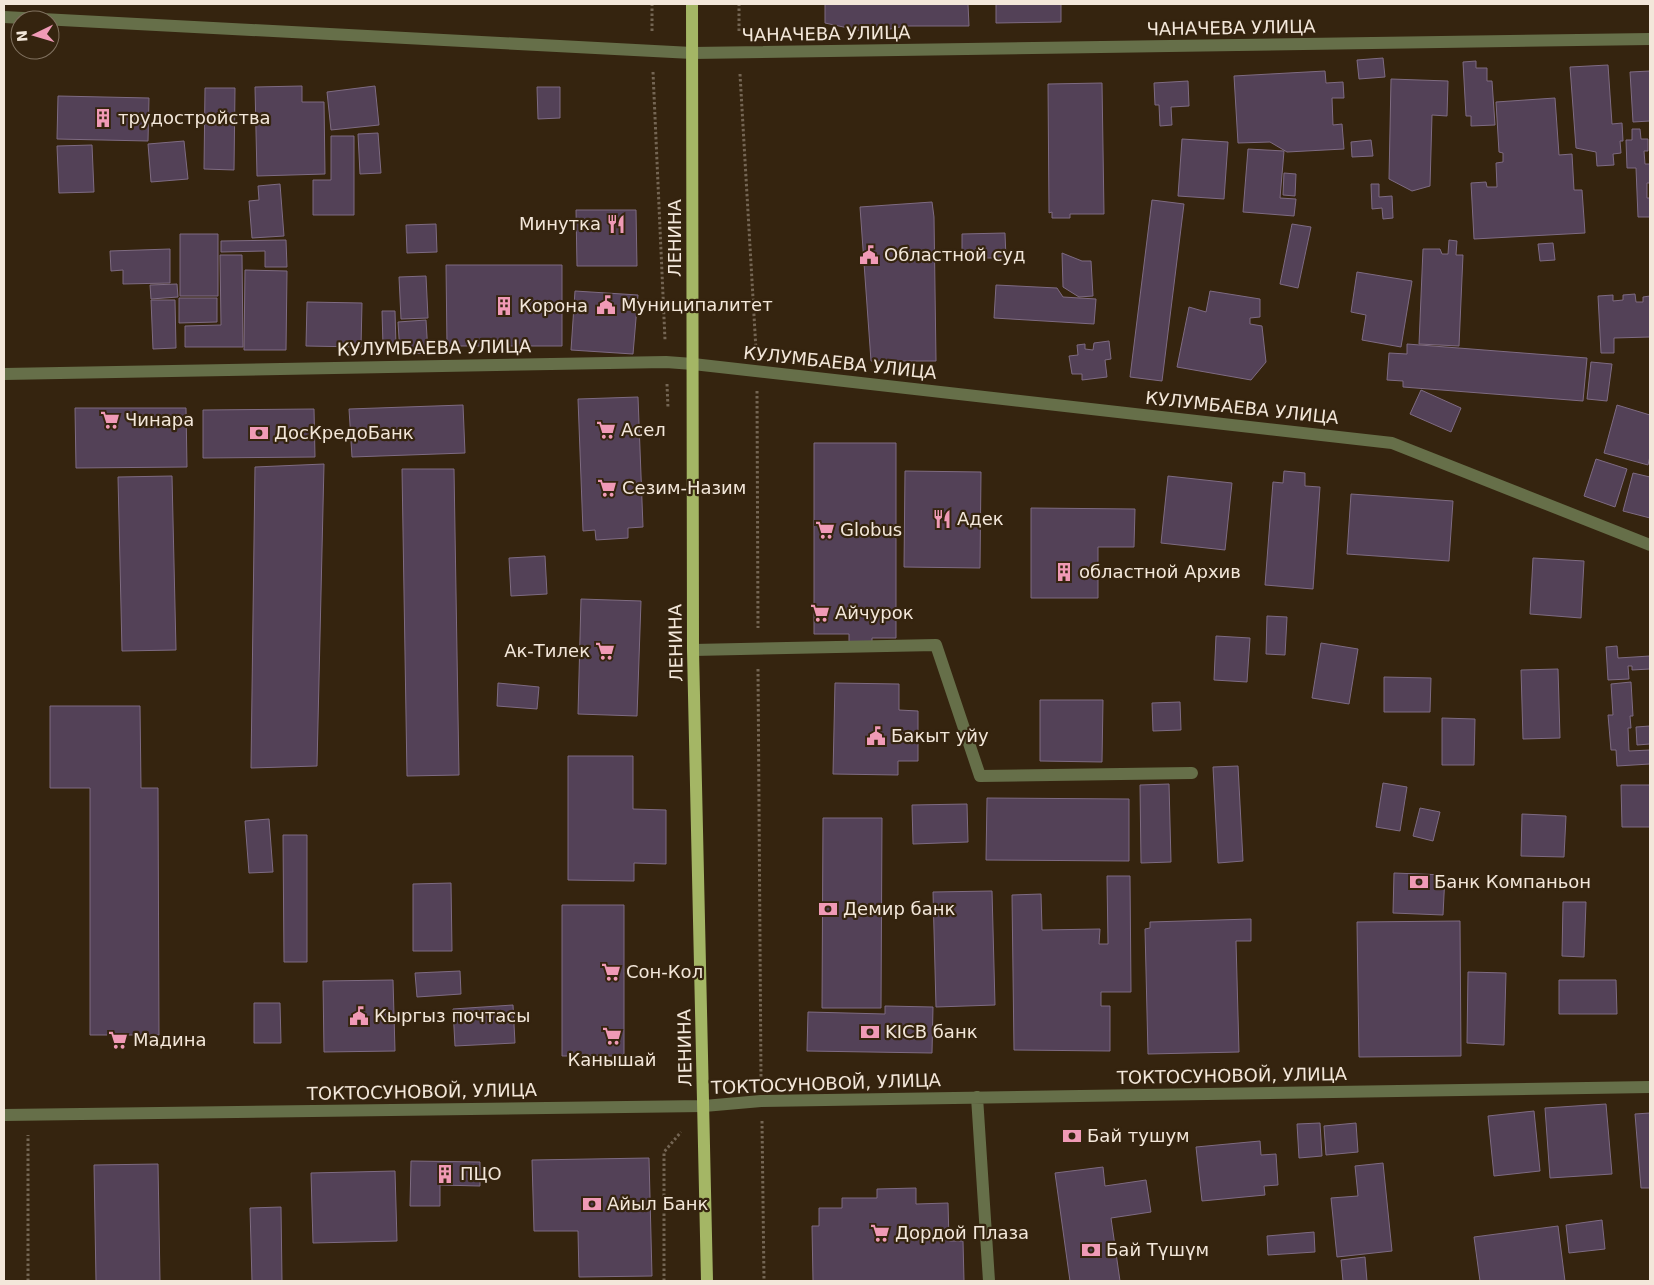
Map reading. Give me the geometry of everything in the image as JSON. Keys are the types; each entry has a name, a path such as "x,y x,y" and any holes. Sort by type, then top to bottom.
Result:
{"main road":[{"name":"ЛЕНИНА","path":"692,4 693,650 708,1281"}],"street":[{"name":"ЧАНАЧЕВА УЛИЦА","path":"4,17 692,53 1650,39"},
{"name":"КУЛУМБАЕВА УЛИЦА","path":"4,374 656,362 693,364 1392,442 1650,545"},
{"path":"693,650 936,645 980,776 1192,773"},
{"name":"ТОКТОСУНОВОЙ, УЛИЦА","path":"4,1115 704,1106 762,1101 1650,1087"},
{"path":"977,1097 989,1281"}],"path":[{"path":"28,1115 28,1281"}],"building":[{"path":"825,4 968,4 969,26 905,26 871,33 825,23"},
{"path":"996,4 1061,4 1061,22 996,23"},
{"path":"1383,58 1385,77 1359,79 1357,60"},
{"path":"1476,61 1476,68 1487,68 1487,81 1492,81 1495,125 1471,126 1471,116 1466,116 1463,62"},
{"path":"1608,65 1612,124 1622,123 1623,141 1620,141 1621,153 1613,154 1614,165 1597,166 1596,152 1576,148 1570,67"},
{"path":"1325,71 1326,83 1343,82 1344,98 1332,98 1333,125 1342,124 1344,149 1287,152 1270,142 1238,143 1234,76"},
{"path":"1650,71 1650,121 1633,122 1630,72"},
{"path":"1391,79 1448,81 1447,116 1432,115 1430,186 1412,191 1389,179"},
{"path":"1188,81 1189,106 1171,107 1172,125 1160,126 1159,105 1155,105 1154,83"},
{"path":"1102,83 1104,214 1070,214 1070,218 1052,218 1052,212 1049,213 1048,84"},
{"path":"302,86 302,102 324,102 325,174 257,176 255,87"},
{"path":"375,86 379,125 331,130 327,92"},
{"path":"537,87 560,87 560,118 538,119"},
{"path":"205,88 235,88 234,170 204,169"},
{"name":"трудостройства","path":"58,96 149,98 148,141 57,139"},
{"path":"1555,98 1559,155 1572,154 1574,190 1582,190 1585,233 1474,239 1471,183 1486,182 1487,187 1497,187 1496,163 1503,162 1503,153 1499,152 1496,102"},
{"path":"1632,129 1640,129 1641,139 1648,139 1648,151 1644,151 1645,164 1650,164 1650,183 1647,183 1647,198 1650,198 1650,217 1638,217 1636,168 1627,168 1626,140 1632,140"},
{"path":"378,133 381,173 360,174 358,134"},
{"path":"331,136 354,136 354,215 313,215 313,180 331,180"},
{"path":"1182,139 1228,142 1224,199 1178,196"},
{"path":"1371,140 1373,156 1352,157 1351,142"},
{"path":"184,141 188,179 151,182 148,144"},
{"path":"92,145 94,192 59,193 57,146"},
{"path":"1248,149 1284,151 1280,198 1296,199 1294,216 1243,212"},
{"path":"1284,173 1296,174 1295,196 1283,195"},
{"path":"280,184 284,236 252,238 249,201 259,200 258,186"},
{"path":"1371,184 1379,184 1379,197 1392,196 1393,218 1383,219 1382,208 1372,209"},
{"path":"1152,200 1184,204 1162,381 1130,377"},
{"path":"932,202 934,217 936,361 871,361 860,207"},
{"path":"576,210 636,210 637,266 577,266"},
{"path":"436,224 437,252 407,253 406,225"},
{"path":"1292,224 1311,227 1298,288 1280,284"},
{"path":"1005,233 1006,258 962,258 962,234"},
{"path":"180,234 218,234 218,296 180,296"},
{"path":"286,240 287,267 265,267 265,251 221,252 221,241"},
{"path":"1449,240 1457,241 1456,255 1463,255 1459,346 1419,344 1423,249 1440,249 1442,254 1448,254"},
{"path":"1553,243 1555,260 1540,261 1538,244"},
{"path":"170,249 170,283 123,284 123,270 111,271 110,251"},
{"path":"1062,253 1082,261 1091,261 1093,296 1079,297 1063,287"},
{"path":"220,255 242,255 243,347 185,347 185,326 221,325"},
{"name":"Корона","path":"446,265 562,265 562,346 447,346"},
{"path":"245,270 287,271 286,350 244,350"},
{"path":"1357,272 1412,281 1401,347 1362,340 1366,315 1351,312"},
{"path":"426,276 428,318 401,319 399,277"},
{"path":"177,284 178,297 151,299 150,285"},
{"path":"996,285 1057,288 1063,297 1096,299 1094,324 994,318"},
{"path":"575,291 638,295 633,354 571,350"},
{"path":"1210,291 1260,299 1260,317 1250,318 1250,324 1262,326 1266,362 1251,380 1177,367 1189,307 1206,312"},
{"path":"1635,294 1636,302 1643,302 1643,297 1650,296 1650,337 1614,338 1614,353 1601,353 1598,296 1613,295 1613,301 1623,300 1623,295"},
{"path":"179,298 217,298 217,322 179,323"},
{"path":"151,300 175,300 176,348 153,349"},
{"path":"307,302 362,303 361,347 306,346"},
{"path":"382,311 395,311 396,346 383,346"},
{"path":"426,320 428,353 400,354 398,322"},
{"path":"1109,341 1111,359 1105,360 1107,377 1082,380 1082,374 1072,374 1069,356 1078,355 1077,345 1085,344 1085,349 1093,350 1094,343"},
{"path":"1407,344 1587,358 1583,401 1403,387 1403,381 1387,380 1389,353 1407,354"},
{"path":"1591,362 1612,364 1607,401 1587,399"},
{"path":"1421,390 1461,408 1451,432 1410,414"},
{"path":"638,397 643,527 628,528 628,538 596,540 595,530 583,531 578,399"},
{"path":"463,405 465,453 352,457 349,409"},
{"path":"1617,405 1650,415 1650,456 1648,465 1604,453"},
{"path":"75,408 186,408 187,467 76,468"},
{"name":"ДосКредоБанк","path":"314,409 315,457 203,458 203,410"},
{"path":"814,443 896,443 896,638 872,638 872,642 849,642 849,634 814,634"},
{"path":"1596,459 1627,469 1615,507 1584,496"},
{"path":"324,464 317,766 251,768 255,467"},
{"path":"402,469 454,469 459,775 407,776"},
{"name":"Адек","path":"905,471 981,472 980,568 904,567"},
{"path":"1284,471 1305,473 1305,486 1320,487 1313,589 1265,585 1273,482 1283,483"},
{"path":"1633,473 1650,477 1650,518 1623,511"},
{"path":"172,476 176,650 122,651 118,477"},
{"path":"1168,476 1232,483 1225,550 1161,543"},
{"path":"1351,494 1453,501 1449,561 1347,554"},
{"name":"областной Архив","path":"1031,508 1135,509 1134,547 1098,547 1098,598 1031,598"},
{"path":"545,556 547,594 511,596 509,558"},
{"path":"1533,558 1584,561 1581,618 1530,614"},
{"path":"581,599 641,601 637,716 578,714"},
{"path":"1267,616 1287,617 1285,655 1266,654"},
{"path":"1216,636 1250,638 1247,682 1214,680"},
{"path":"1321,643 1358,649 1349,704 1312,698"},
{"path":"1617,646 1618,658 1650,656 1650,669 1632,670 1632,666 1628,666 1629,679 1608,680 1606,647"},
{"path":"1558,669 1560,738 1523,739 1521,670"},
{"path":"1384,677 1431,678 1430,712 1384,712"},
{"path":"1631,682 1633,716 1630,716 1631,728 1628,728 1629,751 1650,750 1650,764 1617,766 1616,750 1611,750 1608,715 1613,715 1611,684"},
{"path":"498,683 539,687 537,709 497,706"},
{"name":"Бакыт уйу","path":"835,683 899,684 899,710 918,711 918,761 898,761 898,775 833,774"},
{"path":"1040,700 1103,700 1102,762 1040,761"},
{"path":"1180,702 1181,730 1153,731 1152,703"},
{"path":"50,706 140,706 141,788 158,788 159,1035 90,1035 90,788 50,788"},
{"path":"1442,718 1475,719 1474,765 1442,765"},
{"path":"1650,726 1650,744 1637,745 1636,727"},
{"path":"568,756 633,756 633,809 666,810 666,864 634,863 634,881 568,880"},
{"path":"1238,766 1243,861 1218,863 1213,767"},
{"path":"1383,783 1407,787 1400,831 1376,827"},
{"path":"1169,784 1171,862 1141,863 1140,785"},
{"path":"1621,785 1650,785 1650,827 1622,827"},
{"path":"987,798 1129,799 1129,861 986,860"},
{"path":"967,804 968,842 913,844 912,805"},
{"path":"1420,808 1440,812 1433,841 1413,836"},
{"path":"1522,814 1566,816 1564,857 1521,856"},
{"path":"823,818 882,818 881,1008 822,1008"},
{"path":"269,819 273,872 249,873 245,821"},
{"path":"283,835 307,835 307,962 284,962"},
{"path":"1394,873 1445,875 1443,915 1393,913"},
{"path":"1107,876 1130,876 1131,992 1101,992 1101,1006 1110,1006 1110,1051 1014,1050 1012,895 1041,894 1042,930 1100,929 1099,944 1108,944"},
{"path":"451,883 452,951 413,951 413,884"},
{"path":"992,891 995,1005 936,1007 933,892"},
{"path":"1563,902 1586,902 1584,957 1562,956"},
{"path":"562,905 624,905 624,1056 562,1056"},
{"path":"1251,919 1251,941 1236,941 1239,1052 1148,1054 1145,929 1150,928 1150,922"},
{"path":"1460,921 1461,1056 1359,1057 1357,922"},
{"path":"460,971 461,994 417,997 415,973"},
{"path":"1468,972 1506,973 1504,1045 1467,1043"},
{"name":"Кыргыз почтасы","path":"393,980 395,1051 324,1052 323,981"},
{"path":"1559,980 1616,980 1617,1014 1559,1014"},
{"path":"254,1003 280,1003 281,1043 254,1043"},
{"path":"513,1005 515,1043 455,1046 453,1009"},
{"name":"KICB банк","path":"885,1006 933,1007 932,1053 807,1051 808,1012 885,1014"},
{"path":"1606,1104 1612,1174 1550,1178 1545,1108"},
{"path":"1534,1111 1540,1171 1494,1176 1488,1116"},
{"path":"1650,1113 1650,1188 1641,1188 1635,1114"},
{"path":"1320,1123 1322,1156 1299,1158 1297,1124"},
{"path":"1356,1123 1358,1152 1326,1155 1324,1126"},
{"path":"1260,1141 1261,1155 1276,1154 1278,1185 1264,1186 1265,1195 1202,1201 1196,1147"},
{"name":"Айыл Банк","path":"649,1158 652,1276 579,1277 578,1231 534,1231 532,1160"},
{"name":"ПЦО","path":"411,1161 480,1162 480,1186 440,1185 440,1206 410,1206"},
{"path":"1383,1163 1392,1251 1337,1257 1331,1198 1358,1196 1355,1166"},
{"path":"158,1164 160,1281 96,1281 94,1165"},
{"name":"Бай Түшүм","path":"1103,1167 1105,1186 1146,1180 1151,1212 1111,1218 1120,1281 1070,1281 1055,1173"},
{"path":"395,1171 397,1241 313,1243 311,1173"},
{"name":"Дордой Плаза","path":"916,1188 916,1204 948,1203 949,1241 963,1241 964,1281 813,1281 812,1226 819,1226 819,1208 842,1208 842,1198 877,1198 877,1189"},
{"path":"281,1207 282,1281 252,1281 250,1208"},
{"path":"1602,1220 1605,1249 1569,1253 1566,1225"},
{"path":"1558,1226 1565,1281 1480,1281 1474,1237"},
{"path":"1314,1232 1315,1252 1268,1255 1267,1236"},
{"path":"1365,1257 1367,1281 1343,1281 1341,1260"}],"place":[{"name":"трудостройства","path":"103,118"},
{"name":"Минутка","path":"616,224"},
{"name":"Областной суд","path":"869,255"},
{"name":"Муниципалитет","path":"606,305"},
{"name":"Корона","path":"504,306"},
{"name":"Чинара","path":"110,420"},
{"name":"Асел","path":"606,430"},
{"name":"ДосКредоБанк","path":"259,433"},
{"name":"Сезим-Назим","path":"607,488"},
{"name":"Адек","path":"942,519"},
{"name":"Globus","path":"825,530"},
{"name":"областной Архив","path":"1064,572"},
{"name":"Айчурок","path":"820,613"},
{"name":"Ак-Тилек","path":"605,651"},
{"name":"Бакыт уйу","path":"876,736"},
{"name":"Банк Компаньон","path":"1419,882"},
{"name":"Демир банк","path":"828,909"},
{"name":"Сон-Кол","path":"611,972"},
{"name":"Кыргыз почтасы","path":"359,1016"},
{"name":"KICB банк","path":"870,1032"},
{"name":"Канышай","path":"612,1036"},
{"name":"Мадина","path":"118,1040"},
{"name":"Бай тушум","path":"1072,1136"},
{"name":"ПЦО","path":"445,1174"},
{"name":"Айыл Банк","path":"592,1204"},
{"name":"Дордой Плаза","path":"880,1233"},
{"name":"Бай Түшүм","path":"1091,1250"}]}
